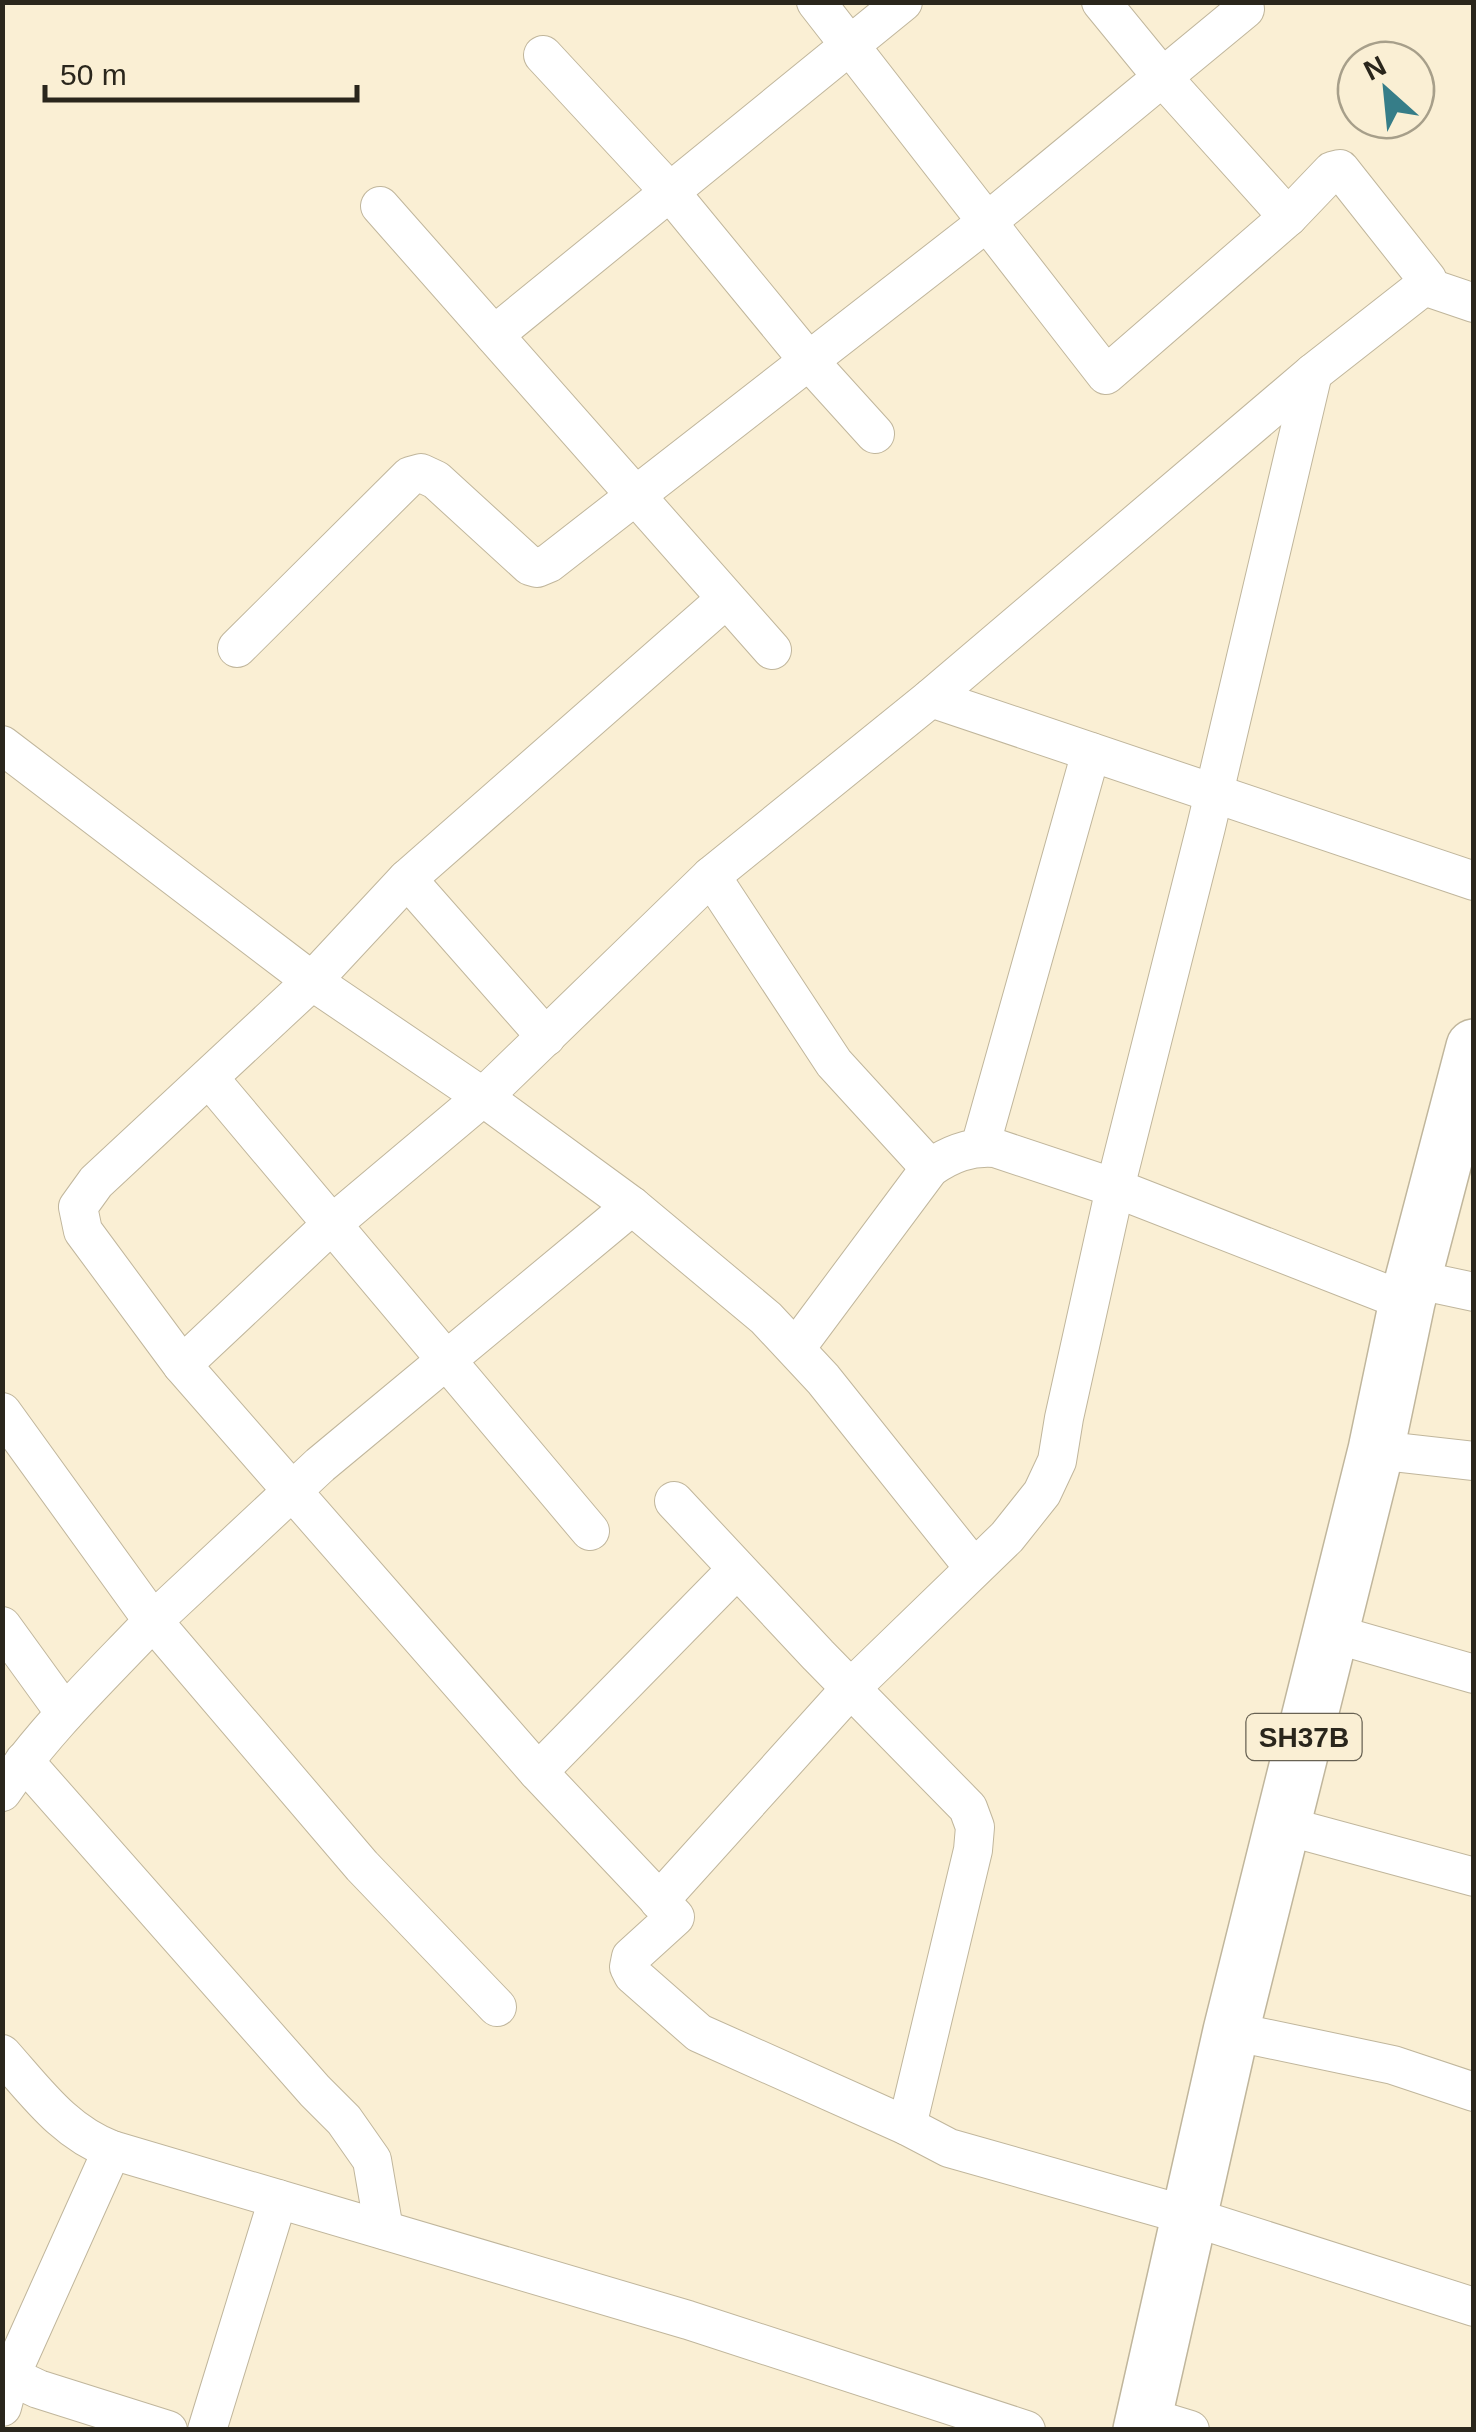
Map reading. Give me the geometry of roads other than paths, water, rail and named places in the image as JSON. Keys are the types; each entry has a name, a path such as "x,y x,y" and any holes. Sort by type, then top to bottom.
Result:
{"main road":[{"name":"SH37B","path":"1158,2425 1189,2216 1231,2030 1376,1450 1410,1290 1471,1069"}],"street":[{"path":"182,1365 332,1224 483,1097 711,876 931,698 1313,373 1424,286 1426,278 1340,170 1332,172 1288,216 1106,375 816,2"},
{"path":"494,335 903,2"},
{"path":"1101,2 1164,79 1288,216"},
{"path":"238,648 410,476 421,474 436,480 524,561 537,568 548,563 987,222 1246,9"},
{"path":"543,54 670,192 874,434"},
{"path":"380,206 772,650"},
{"path":"1424,286 1474,303"},
{"path":"659,1901 851,1688 1006,1536 1042,1493 1057,1461 1115,1188 1313,373"},
{"path":"726,599 408,879 312,981 96,1182 78,1207 82,1230 182,1365 538,1772 674,1917 631,1957 629,1967 699,2033 949,2148 1189,2216 1474,2307"},
{"path":"931,698 1474,881"},
{"path":"3,746 312,981 483,1097 632,1206 766,1318 796,1348 974,1568"},
{"path":"980,1147 1090,752"},
{"path":"711,876 834,1063 930,1168"},
{"path":"408,879 546,1036"},
{"path":"209,1078 590,1531"},
{"path":"796,1348 930,1168 952,1154 980,1147 995,1148 1410,1290 1474,1292"},
{"path":"2,1792 66,1713 153,1621 291,1491 632,1206"},
{"path":"2,1412 153,1621 362,1866 497,2008"},
{"path":"1376,1450 1474,1461"},
{"path":"674,1501 851,1688 961,1797 975,1827 973,1850 907,2126"},
{"path":"538,1772 737,1569"},
{"path":"2,1626 66,1713"},
{"path":"1331,1633 1474,1674"},
{"path":"24,1761 344,2120 372,2160 384,2230"},
{"path":"1282,1825 1474,1876"},
{"path":"1231,2030 1392,2064 1474,2092"},
{"path":"2,2054 62,2122 89,2142 688,2320 1026,2430"},
{"path":"112,2150 5,2385 168,2430"},
{"path":"207,2430 278,2199"}]}
